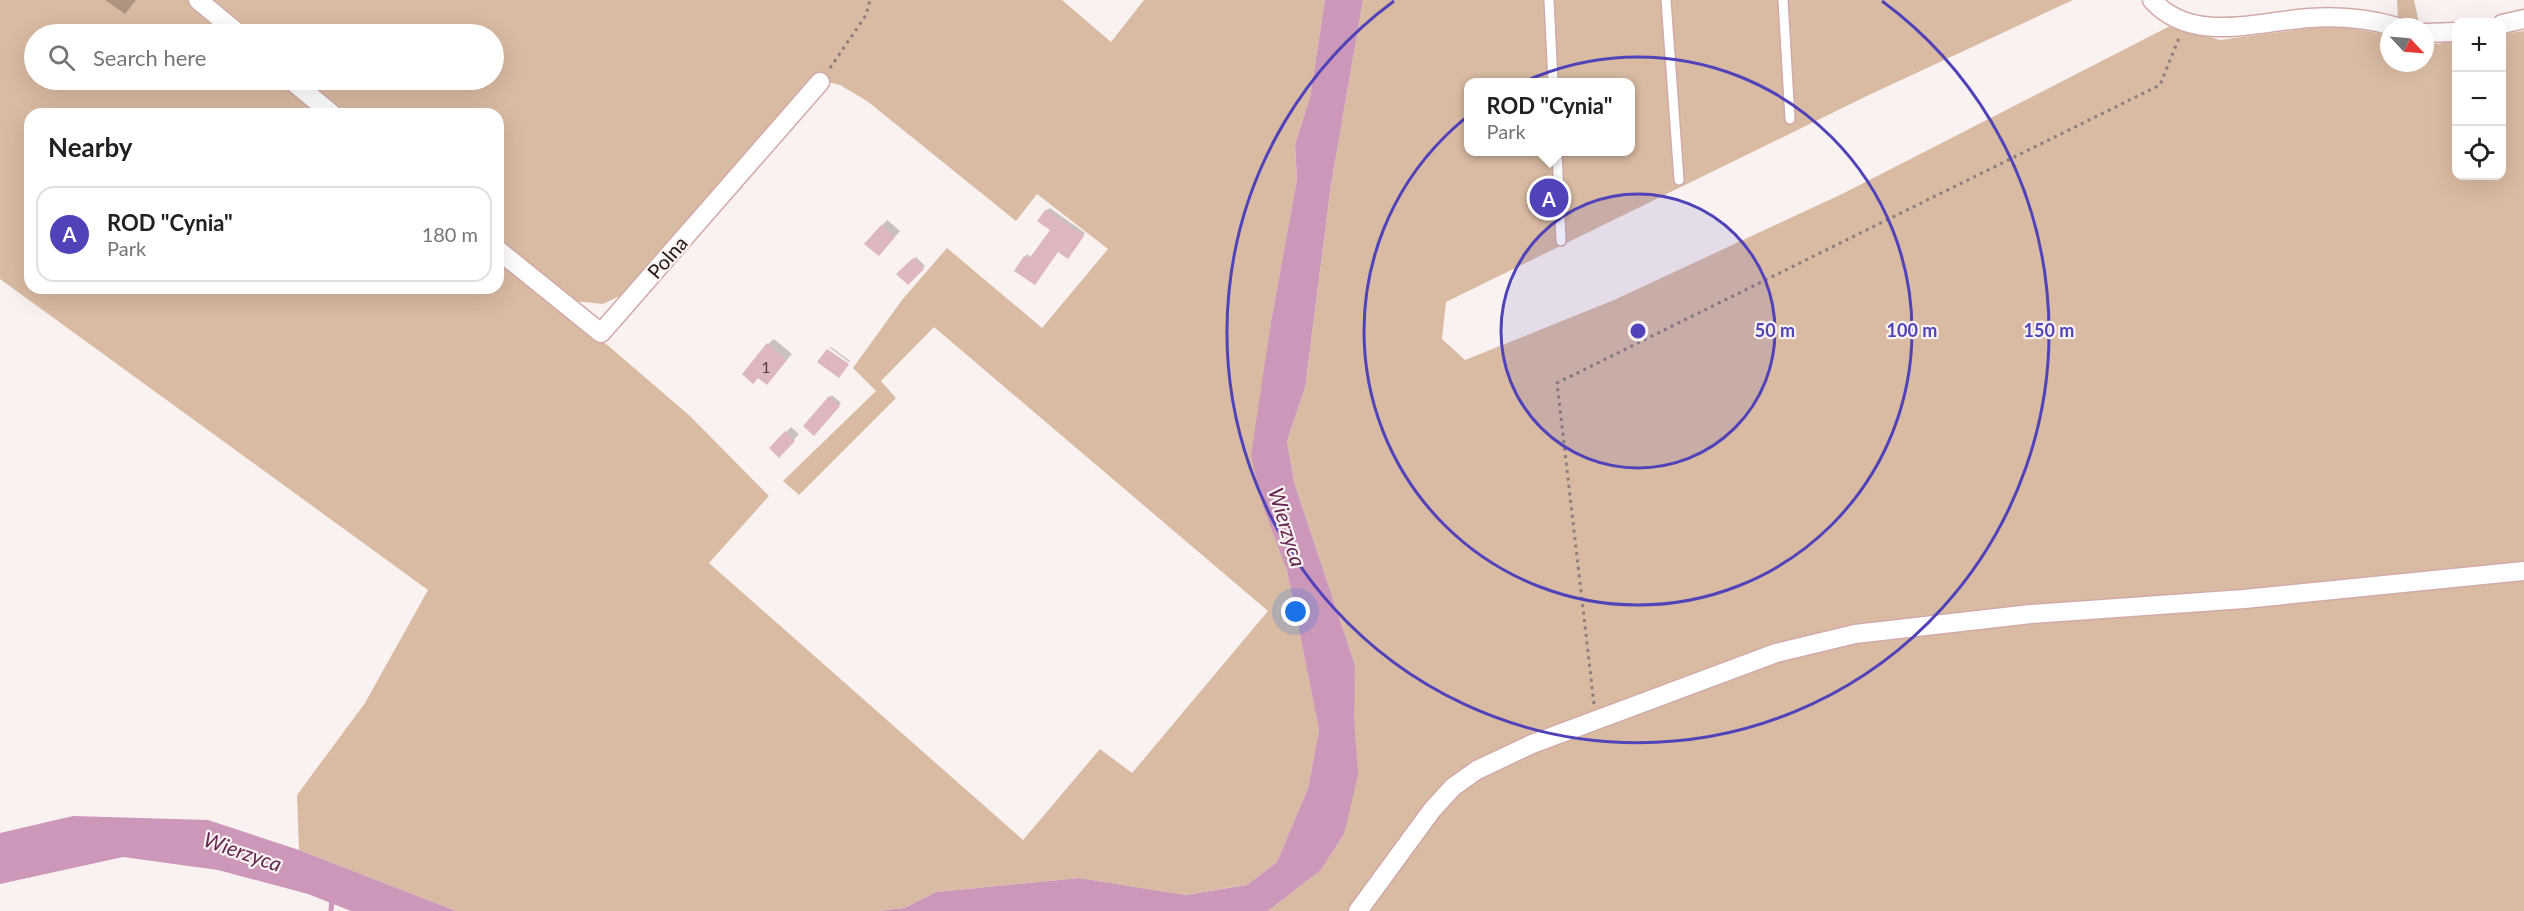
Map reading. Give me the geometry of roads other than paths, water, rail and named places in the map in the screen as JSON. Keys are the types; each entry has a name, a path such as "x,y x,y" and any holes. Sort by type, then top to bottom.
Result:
{"street":[{"path":"198,0 226,24"},
{"path":"2152,0 2168,14 2185,22 2228,27 2311,18 2368,20 2380,23"},
{"path":"2506,23 2524,20"},
{"path":"2434,33 2452,32"},
{"name":"Polna","path":"504,255 601,333 820,82"},
{"path":"303,90 325,108"},
{"path":"1358,911 1432,810 1453,787 1477,770 1500,758 1596,720 1776,653 1855,634 2031,614 2244,599 2524,571"}],"lane":[{"path":"1548,0 1553,78"},
{"path":"1666,0 1679,180"},
{"path":"1783,0 1790,119"},
{"path":"1557,156 1562,241"}],"water":[{"name":"Wierzyca","path":"1325,0 1363,0 1331,185 1305,388 1287,441 1294,482 1355,665 1354,718 1358,775 1344,834 1321,870 1268,911 877,911 904,908 936,892 1079,878 1185,895 1247,885 1277,862 1308,788 1319,730 1287,571 1263,506 1251,456 1271,322 1297,179 1295,145 1310,97"},
{"name":"Wierzyca","path":"73,816 208,820 299,850 456,911 351,911 308,894 218,870 123,857 0,884 0,833"}],"waterway":[{"path":"331,911 332,898"}],"place":[{"name":"ROD \"Cynia\"","path":"1549,198"}]}
